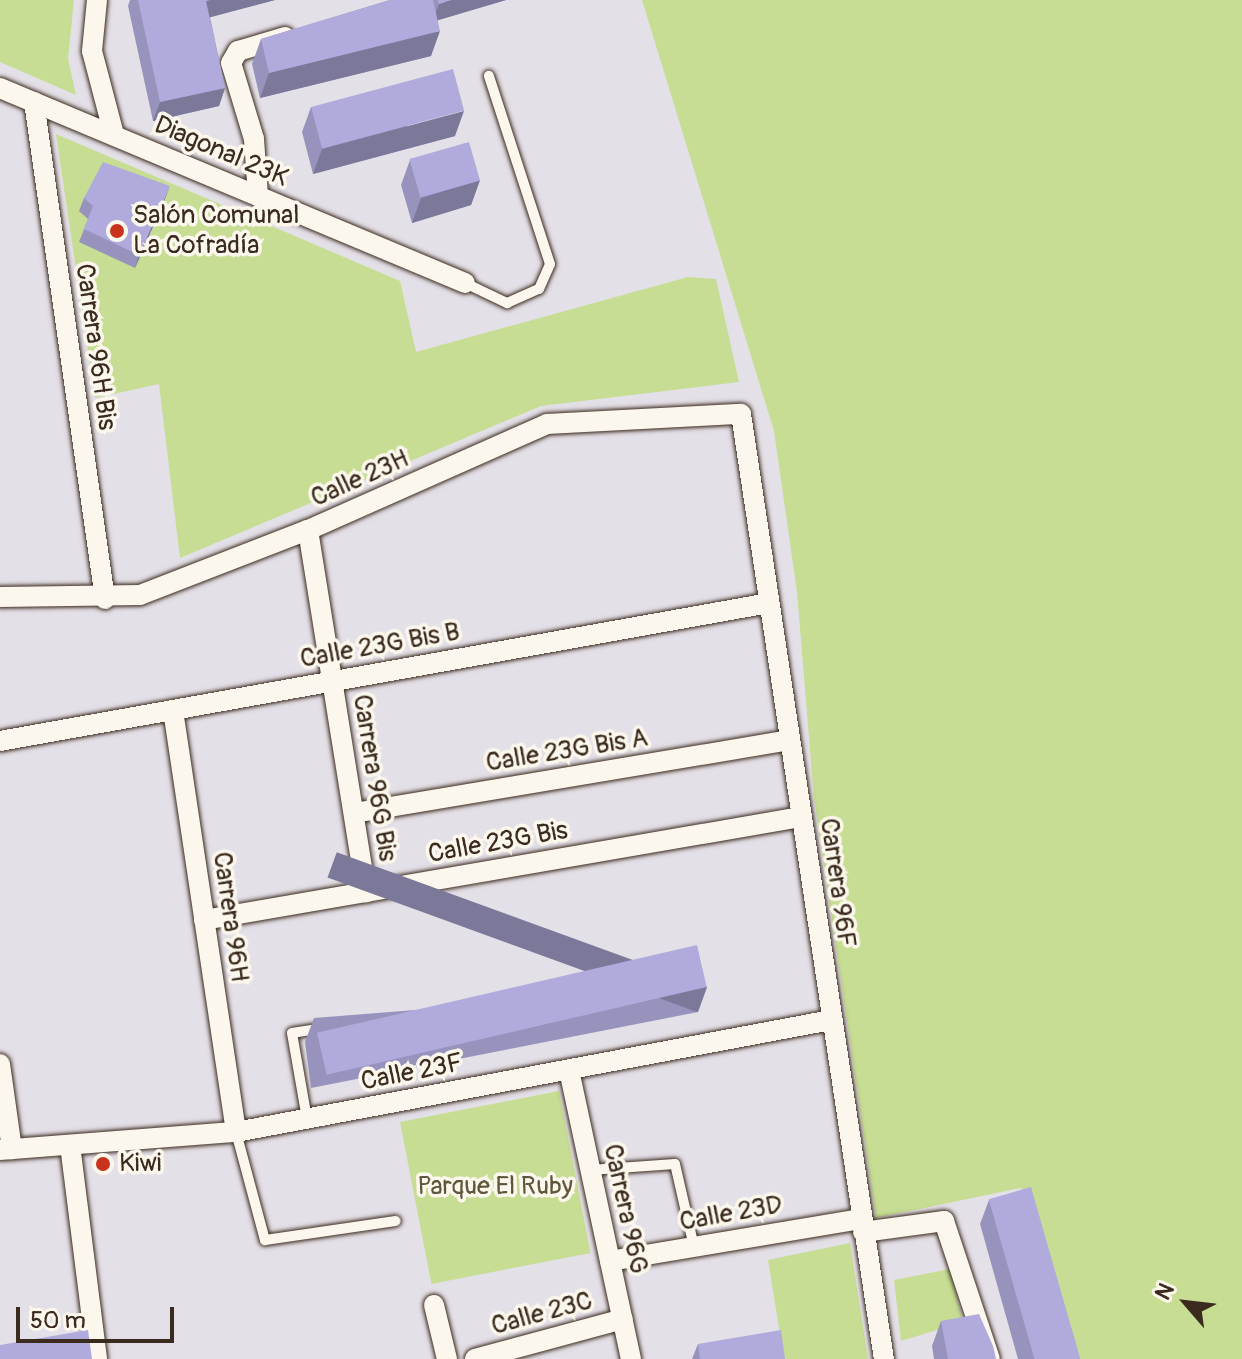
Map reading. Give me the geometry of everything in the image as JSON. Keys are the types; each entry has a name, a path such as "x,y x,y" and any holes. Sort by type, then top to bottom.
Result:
{"street":[{"path":"97,0 92,51 114,135"},
{"path":"258,196 254,139 231,63 238,51 312,29"},
{"name":"Diagonal 23K","path":"0,88 465,283"},
{"name":"Carrera 96H Bis","path":"34,102 105,599"},
{"name":"Calle 23H","path":"0,597 105,599 140,595 308,530 547,424 741,414"},
{"name":"Carrera 96F","path":"741,414 884,1359"},
{"name":"Carrera 96G Bis","path":"308,530 366,892"},
{"name":"Calle 23G Bis B","path":"0,741 769,603"},
{"name":"Carrera 96H","path":"173,710 236,1132"},
{"name":"Calle 23G Bis A","path":"354,813 789,740"},
{"name":"Calle 23G Bis","path":"204,920 801,817"},
{"name":"Calle 23F","path":"6,1150 236,1132 831,1020"},
{"path":"0,1064 6,1150"},
{"name":"Carrera 96G","path":"569,1070 631,1359"},
{"path":"70,1145 97,1359"},
{"name":"Calle 23D","path":"610,1261 862,1226 944,1221 990,1359"},
{"path":"434,1305 447,1359"},
{"name":"Calle 23C","path":"475,1359 623,1319"}],"lane":[{"path":"465,283 507,303 539,289 550,264 489,76"},
{"path":"307,1119 292,1033 339,1025"},
{"path":"236,1132 265,1240 396,1221"},
{"path":"590,1170 675,1164 694,1247"}],"green space":[{"path":"0,0 74,0 68,59 76,95 0,62"},
{"path":"642,0 1242,0 1242,1359 1074,1359 1021,1188 876,1218 814,798 797,592 774,431"},
{"path":"56,134 400,281 416,352 688,277 716,279 739,382 541,406 180,558 159,384 95,398"},
{"name":"Parque El Ruby","path":"559,1091 590,1253 431,1284 400,1122"},
{"path":"850,1243 868,1359 784,1359 768,1260"},
{"path":"950,1269 963,1322 901,1341 894,1280"}],"building":[{"path":"138,0 210,0 206,1 225,88 160,102"},
{"path":"390,0 433,0 440,31 269,73 261,39"},
{"path":"453,69 464,111 322,149 311,107"},
{"path":"469,142 480,180 420,198 409,159"},
{"name":"Salón Comunal La Cofradía","path":"103,162 170,186 139,255 84,229 93,206 84,198"},
{"path":"697,945 707,987 327,1075 317,1033"},
{"path":"1031,1187 1080,1359 1035,1359 989,1199"},
{"path":"979,1314 996,1359 948,1359 941,1321"},
{"path":"88,1330 92,1359 0,1359 0,1345"},
{"path":"781,1330 785,1359 700,1359 698,1344"}],"place":[{"name":"Salón Comunal La Cofradía","path":"117,231"},
{"name":"Kiwi","path":"103,1164"}]}
